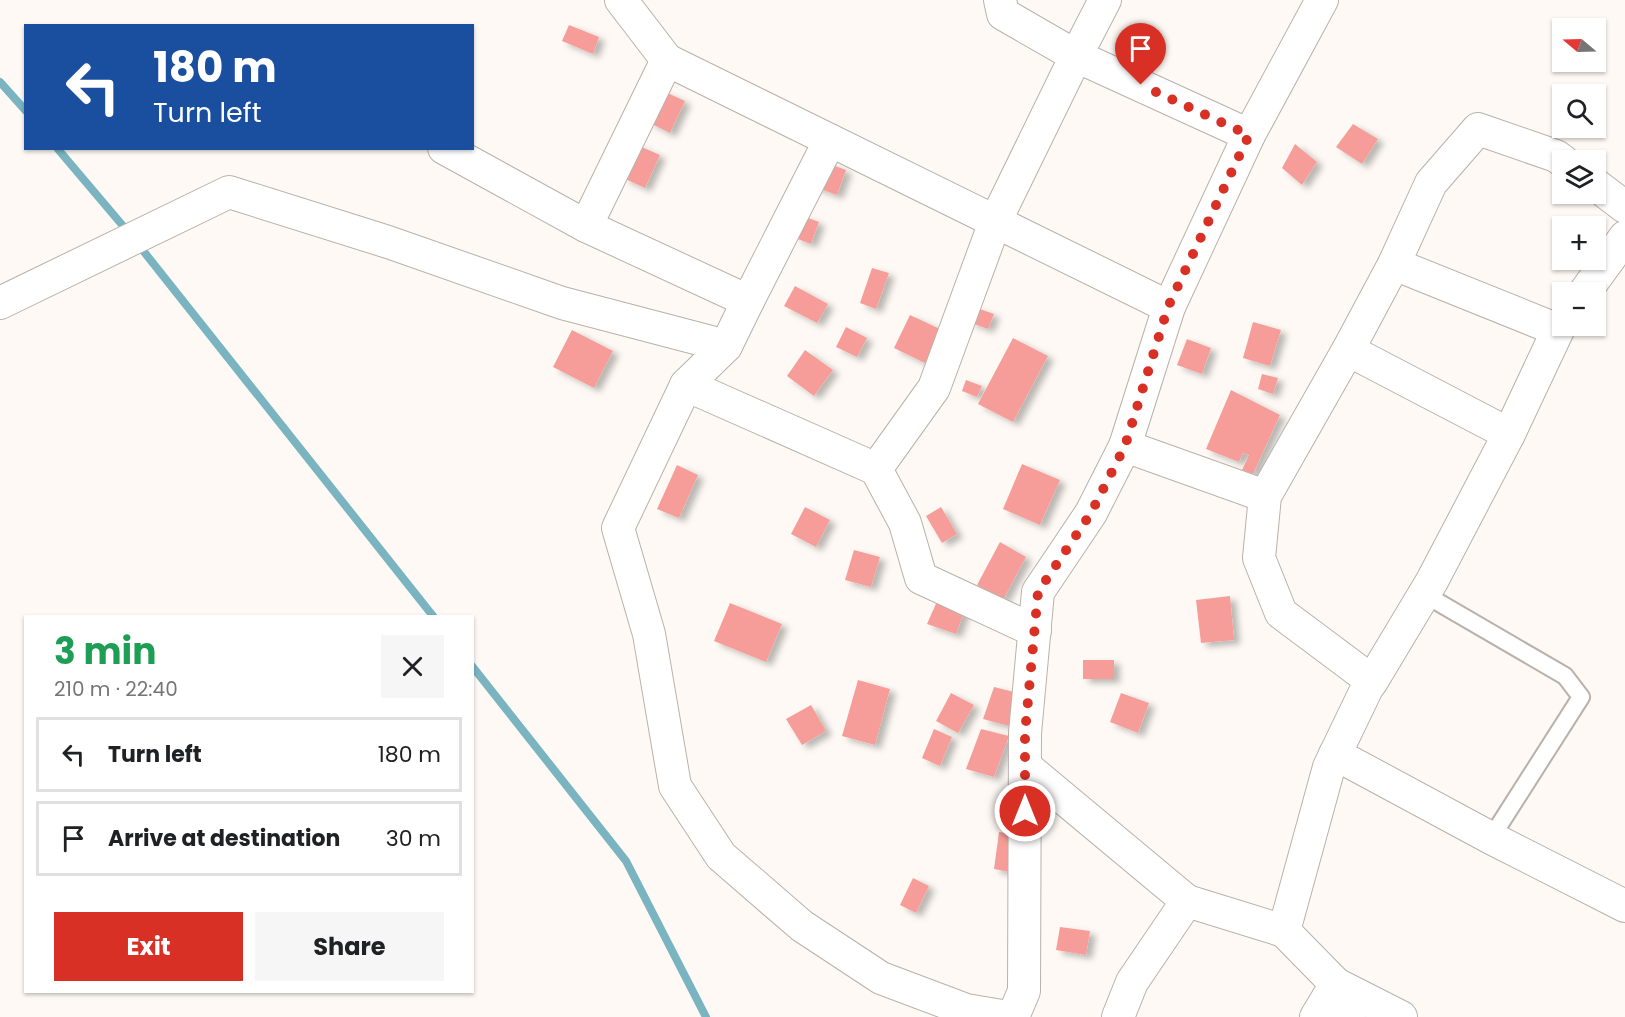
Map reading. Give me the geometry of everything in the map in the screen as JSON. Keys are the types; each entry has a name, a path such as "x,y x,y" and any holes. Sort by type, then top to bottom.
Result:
{"street":[{"path":"621,0 667,60 1168,307"},
{"path":"1000,0 1003,14 1076,56 1249,135"},
{"path":"876,469 934,388 995,222 1105,0"},
{"path":"1013,1017 1024,991 1025,733 1038,592 1091,513 1125,446 1168,307 1249,135 1322,0"},
{"path":"586,226 667,60"},
{"path":"1372,681 1281,613 1259,558 1266,496 1394,264 1431,183 1478,129 1552,155"},
{"path":"830,140 726,346 686,385 618,528 649,634 675,786 721,856 802,926 881,978 966,1010 1008,1017"},
{"path":"448,150 586,226 748,301"},
{"path":"0,303 229,192 388,242 562,303 726,346"},
{"path":"1606,193 1625,207"},
{"path":"1592,282 1625,237"},
{"path":"1394,264 1552,324"},
{"path":"1284,931 1329,767 1372,681 1424,594 1509,434 1557,336"},
{"path":"1348,350 1509,434"},
{"path":"686,385 876,469 905,523 921,578 1035,631"},
{"path":"1125,446 1266,496"},
{"path":"1335,754 1491,838 1625,906"},
{"path":"1025,766 1187,902 1284,931 1336,984 1401,1017"},
{"path":"1118,1017 1132,982 1187,902"},
{"path":"1316,1017 1336,984"},
{"path":"1336,984 1349,1017"}],"lane":[{"path":"1424,594 1564,676 1581,697 1491,838"}],"building":[{"path":"569,25 599,37 593,54 562,41"},
{"path":"663,91 685,101 670,133 648,122"},
{"path":"1353,124 1378,139 1362,164 1336,147"},
{"path":"1295,144 1317,162 1302,185 1282,168"},
{"path":"637,145 660,155 645,188 623,178"},
{"path":"830,164 846,170 837,195 812,186"},
{"path":"803,216 819,222 811,244 795,238"},
{"path":"872,268 889,273 876,309 860,303"},
{"path":"795,286 828,304 817,323 784,306"},
{"path":"974,307 994,314 988,329 969,322"},
{"path":"910,315 940,329 925,363 894,348"},
{"path":"1253,322 1281,330 1270,366 1243,358"},
{"path":"846,327 867,338 857,357 836,347"},
{"path":"572,330 613,351 594,388 553,367"},
{"path":"1013,338 1048,356 1013,422 978,404"},
{"path":"1187,339 1211,348 1202,374 1177,365"},
{"path":"805,350 833,370 814,396 787,376"},
{"path":"1262,374 1278,378 1273,394 1258,389"},
{"path":"966,380 982,386 977,397 962,391"},
{"path":"1231,390 1280,415 1253,474 1242,470 1249,455 1243,453 1239,462 1206,449"},
{"path":"1022,464 1060,480 1040,525 1003,509"},
{"path":"677,465 698,475 679,518 657,509"},
{"path":"805,507 830,520 816,547 791,534"},
{"path":"941,507 957,534 942,543 926,516"},
{"path":"1000,542 1026,557 1003,600 977,585"},
{"path":"854,550 880,557 871,587 845,580"},
{"path":"1230,596 1234,640 1201,643 1196,600"},
{"path":"938,599 965,609 956,634 927,624"},
{"path":"730,603 782,624 766,662 714,641"},
{"path":"1083,660 1114,660 1114,679 1083,679"},
{"path":"858,680 890,689 875,745 842,736"},
{"path":"994,687 1022,694 1013,727 983,719"},
{"path":"951,693 974,705 958,733 936,721"},
{"path":"1121,693 1149,703 1138,733 1110,722"},
{"path":"811,705 826,731 802,745 786,719"},
{"path":"934,729 952,737 940,766 922,758"},
{"path":"981,729 1009,736 994,777 966,769"},
{"path":"999,832 1021,835 1015,873 994,869"},
{"path":"913,878 929,886 916,913 900,905"},
{"path":"1060,927 1090,931 1086,955 1056,950"}],"waterway":[{"path":"0,82 24,109"},
{"path":"59,150 129,233"},
{"path":"137,243 432,615"},
{"path":"474,669 626,861 706,1017"}],"route":[{"path":"1025,811 1025,733 1038,592 1091,513 1125,446 1168,307 1249,135 1141,85"}]}
